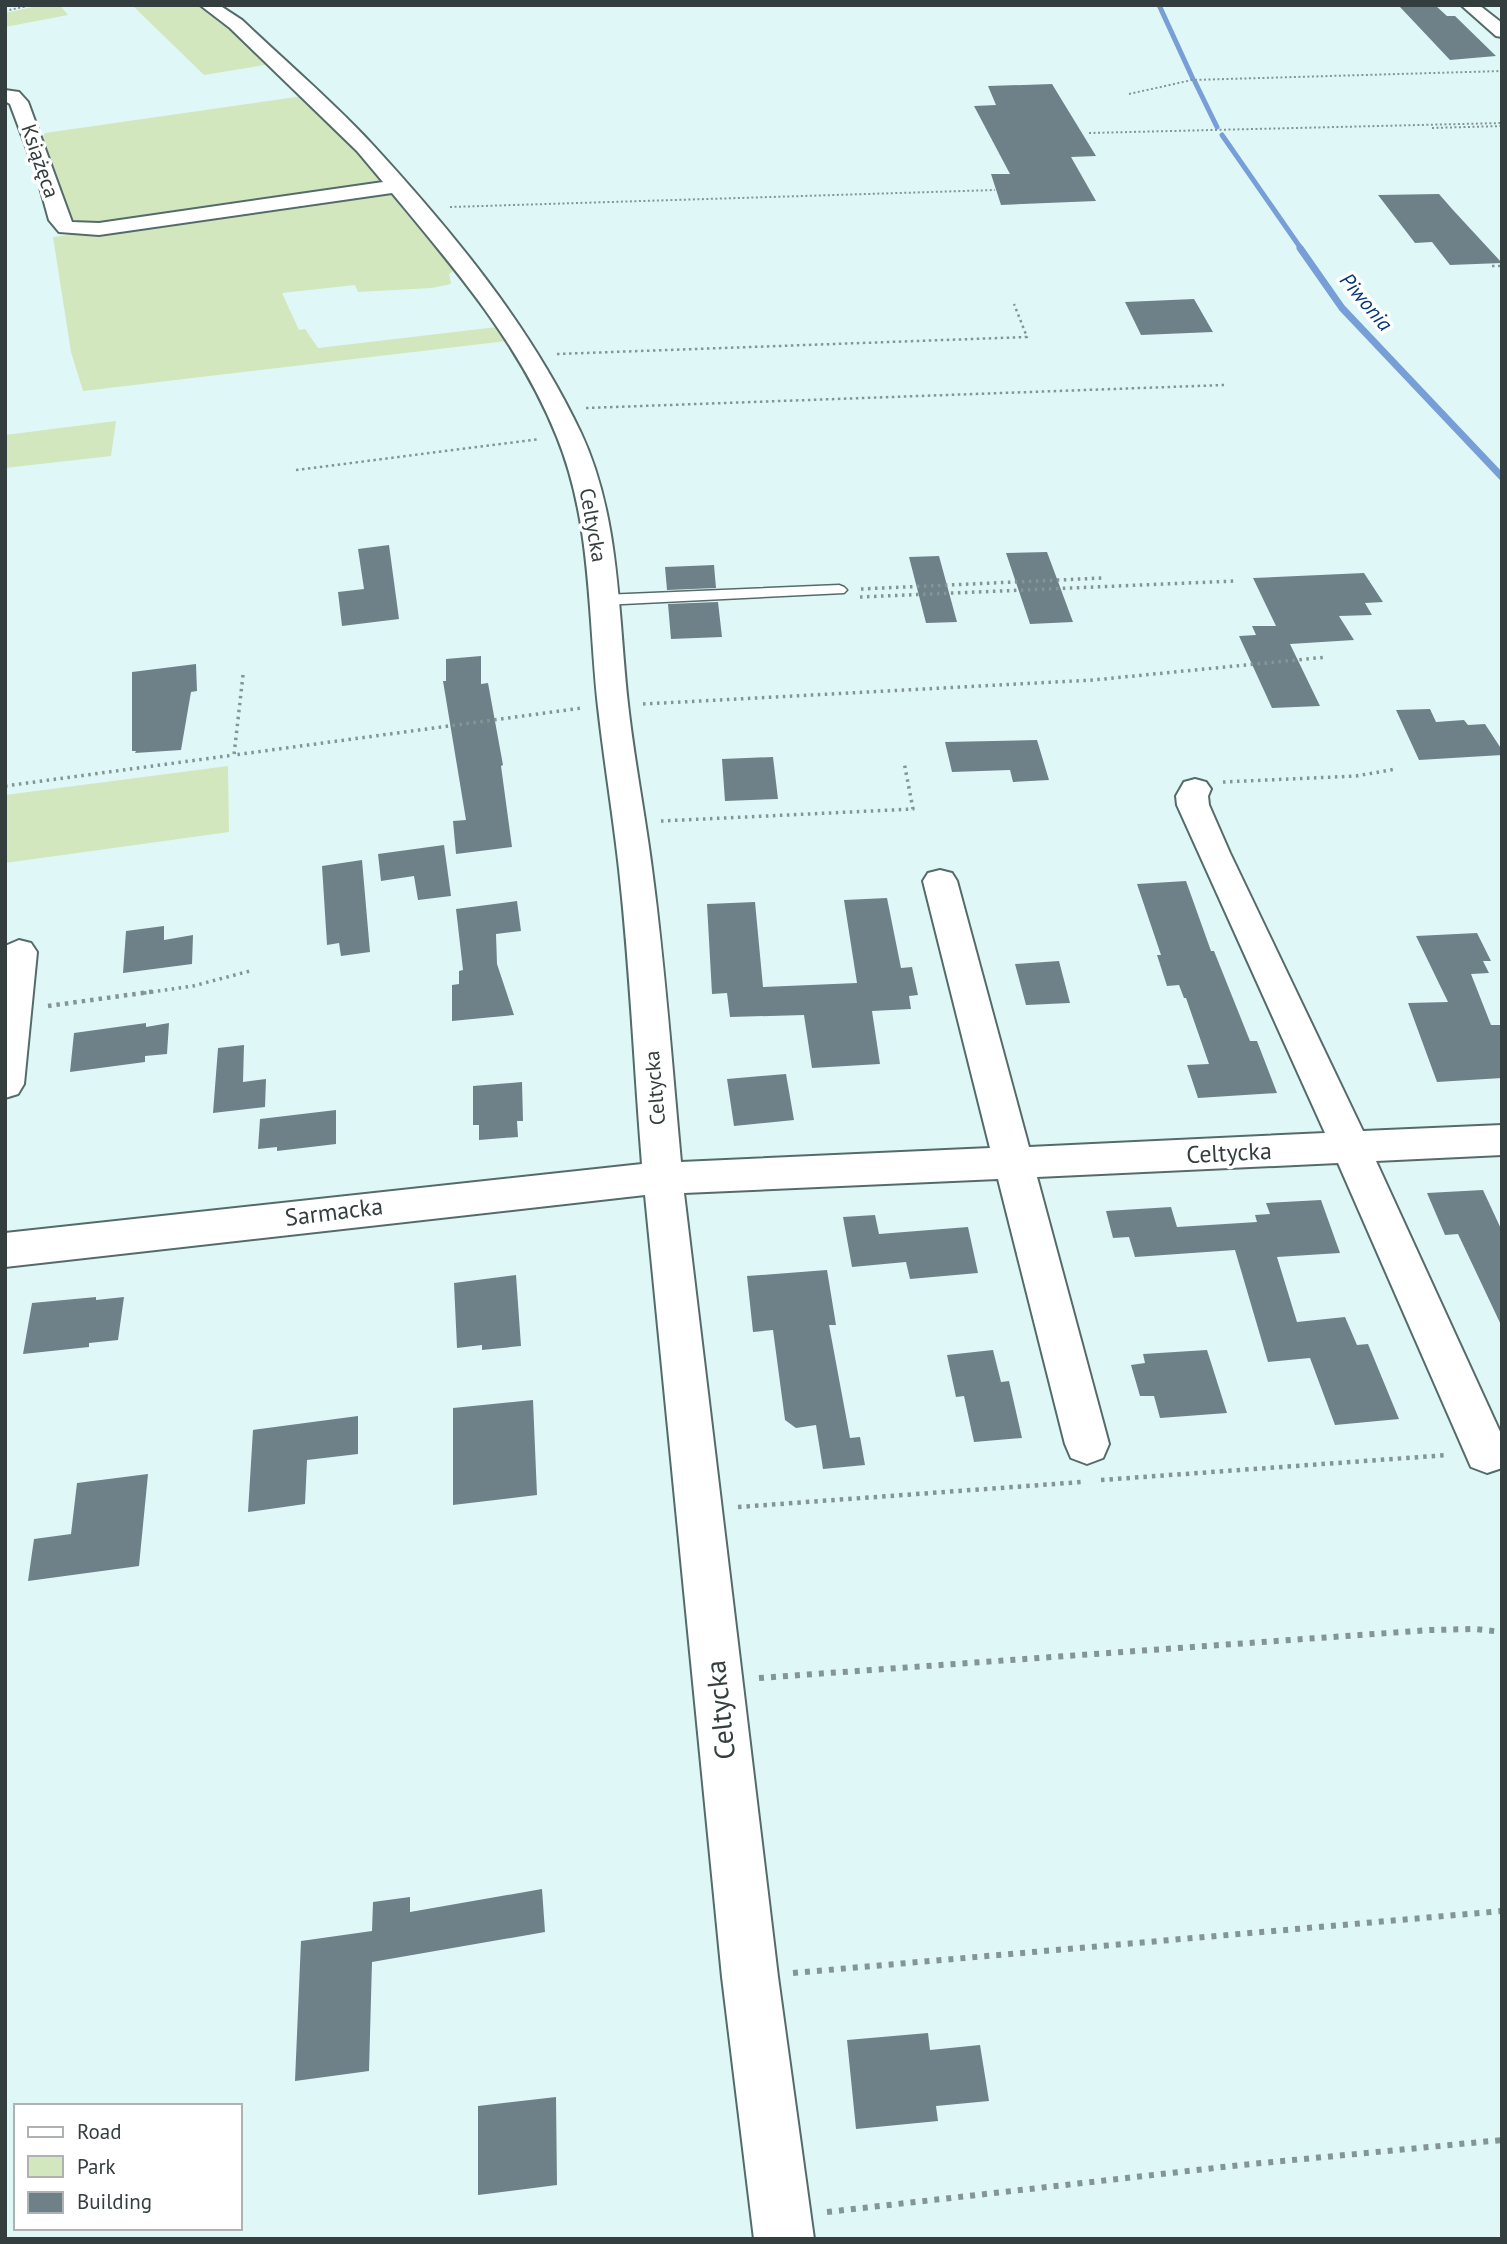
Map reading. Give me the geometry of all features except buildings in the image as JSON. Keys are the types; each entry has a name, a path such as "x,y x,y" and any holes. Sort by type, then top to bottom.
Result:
{"street":[{"name":"Celtycka","path":"208,5 236,24 295,79 408,198 492,302 529,358 563,423 587,485 594,516 613,706 636,872 663,1180 717,1682 750,1977 783,2228"},
{"path":"1469,5 1502,32"},
{"name":"Książęca","path":"5,95 13,96 19,102 46,173 59,220 66,228 126,225 408,198"},
{"path":"1195,789 1192,796 1193,805 1213,853 1351,1147 1487,1453"},
{"path":"940,881 1087,1444"},
{"path":"5,1084 19,952"},
{"name":"Celtycka","path":"663,1180 1502,1140"},
{"name":"Sarmacka","path":"5,1250 555,1186 663,1180"}],"lane":[{"path":"603,600 839,590"}],"path":[{"path":"5,11 32,5"},
{"path":"1129,94 1192,80 1502,71"},
{"path":"1432,128 1502,124"},
{"path":"1089,133 1502,124"},
{"path":"408,198 995,190"},
{"path":"1492,266 1502,266"},
{"path":"529,358 594,352 1027,337 1014,304"},
{"path":"296,470 563,423 603,407 1224,385"},
{"path":"839,590 1102,578"},
{"path":"856,598 1235,581"},
{"path":"5,786 613,706 1093,680 1327,657"},
{"path":"234,755 243,675"},
{"path":"629,823 913,808 904,762"},
{"path":"1195,789 1214,782 1356,776 1396,769"},
{"path":"13,1011 192,986 250,971"},
{"path":"717,1682 1430,1630 1475,1629 1502,1632"},
{"path":"750,1977 1502,1911"},
{"path":"783,2228 1241,2165 1502,2140"}],"green space":[{"path":"42,5 60,5 68,15 5,27 5,13"},
{"path":"132,5 201,5 224,21 271,64 204,75"},
{"path":"303,96 385,182 133,222 71,225 41,140 45,133"},
{"path":"395,193 456,269 449,274 451,284 432,288 358,292 355,285 282,293 299,330 305,329 318,348 497,327 507,341 83,391 71,352 53,237"},
{"path":"116,421 111,456 5,468 5,435"},
{"path":"228,766 229,832 5,863 5,795"}],"waterway":[{"name":"Piwonia","path":"1159,5 1193,79"},
{"name":"Piwonia","path":"1195,82 1217,127"},
{"name":"Piwonia","path":"1222,135 1302,250"},
{"name":"Piwonia","path":"1300,248 1342,308 1502,477"}]}
